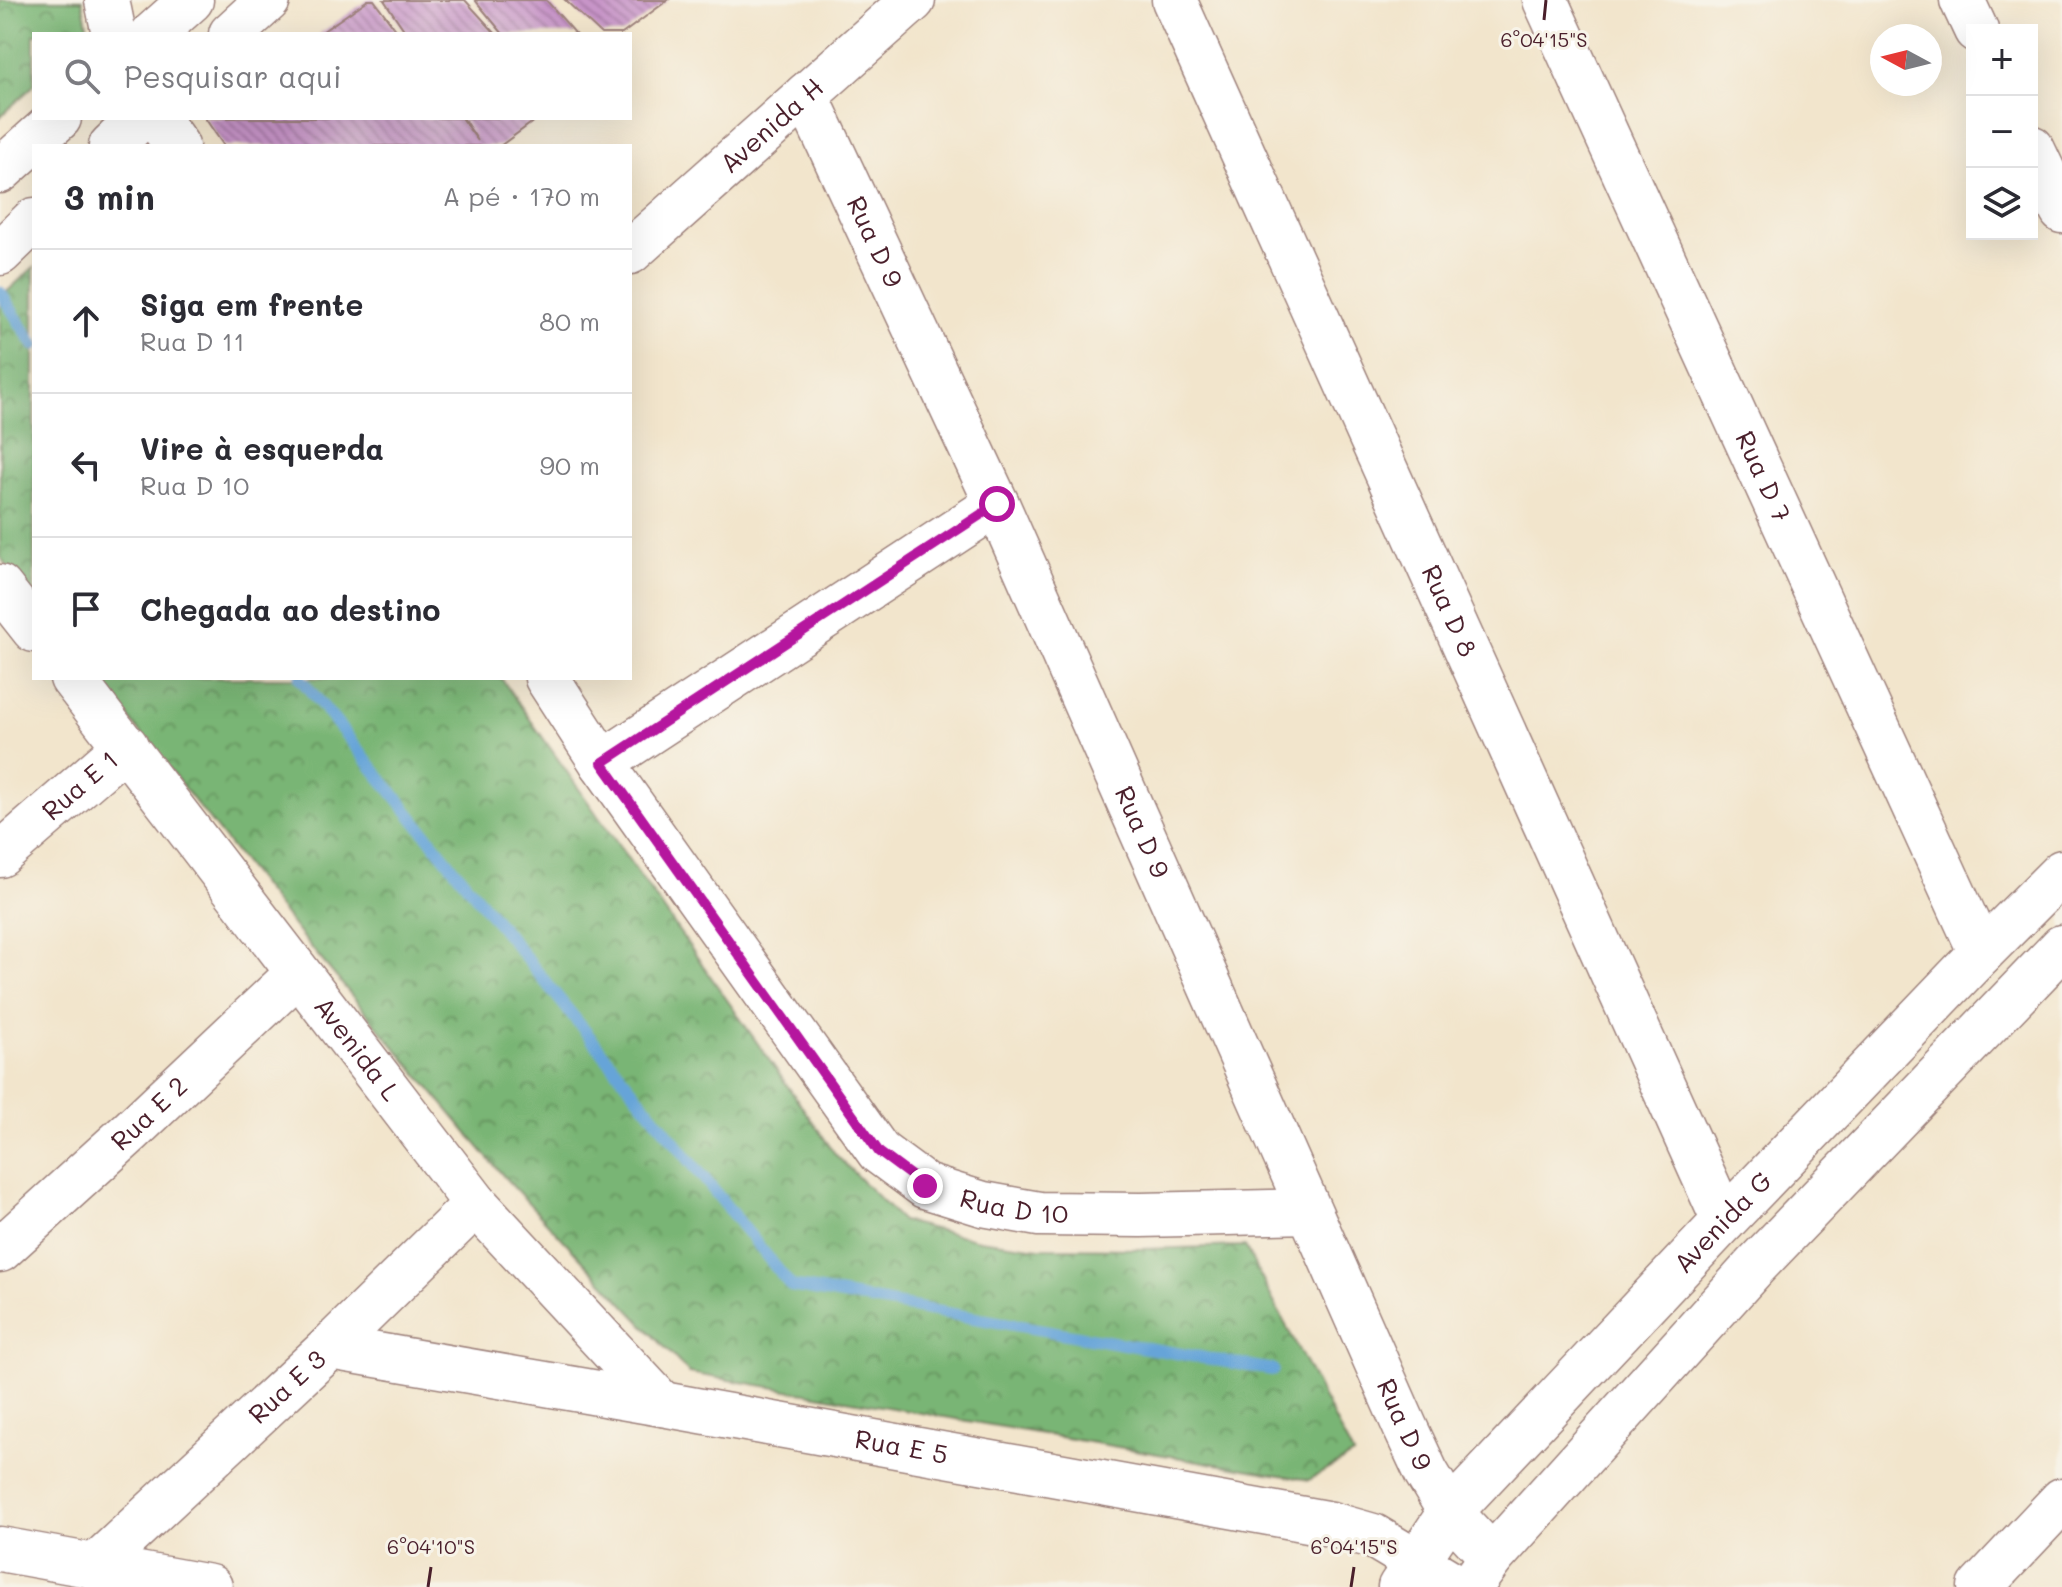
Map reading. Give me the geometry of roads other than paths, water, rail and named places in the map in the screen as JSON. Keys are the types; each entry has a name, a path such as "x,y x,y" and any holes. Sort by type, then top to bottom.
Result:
{"street":[{"path":"107,0 114,32"},
{"path":"155,32 191,0"},
{"path":"233,32 268,0"},
{"name":"Avenida H","path":"632,250 913,0"},
{"name":"Rua D 8","path":"1174,0 1724,1221"},
{"name":"Rua D 7","path":"1545,0 1981,953"},
{"path":"1962,0 1973,24"},
{"name":"Rua D 9","path":"806,95 997,504 1405,1427 1481,1572"},
{"path":"0,171 57,120"},
{"path":"113,144 138,120"},
{"path":"158,120 176,144"},
{"path":"2038,161 2062,211"},
{"path":"602,763 997,504"},
{"path":"0,587 32,627"},
{"name":"Avenida L","path":"74,680 476,1204 662,1404"},
{"name":"Rua D 10","path":"548,680 602,763 879,1152 925,1186 983,1204 1039,1214 1309,1211"},
{"name":"Rua E 1","path":"0,855 126,746"},
{"name":"Avenida G","path":"1409,1574 1450,1512 1724,1221 2062,872"},
{"name":"Avenida G","path":"1481,1572 1755,1266 2062,947"},
{"name":"Rua E 2","path":"0,1250 297,974"},
{"name":"Rua E 3","path":"94,1567 330,1347 476,1204"},
{"name":"Rua E 5","path":"330,1347 1331,1524 1373,1536 1409,1574 1458,1587"},
{"path":"1980,1587 2062,1500"},
{"path":"0,1549 210,1587"}],"waterway":[{"path":"0,292 32,342"},
{"path":"302,680 791,1286 1273,1370"}]}
